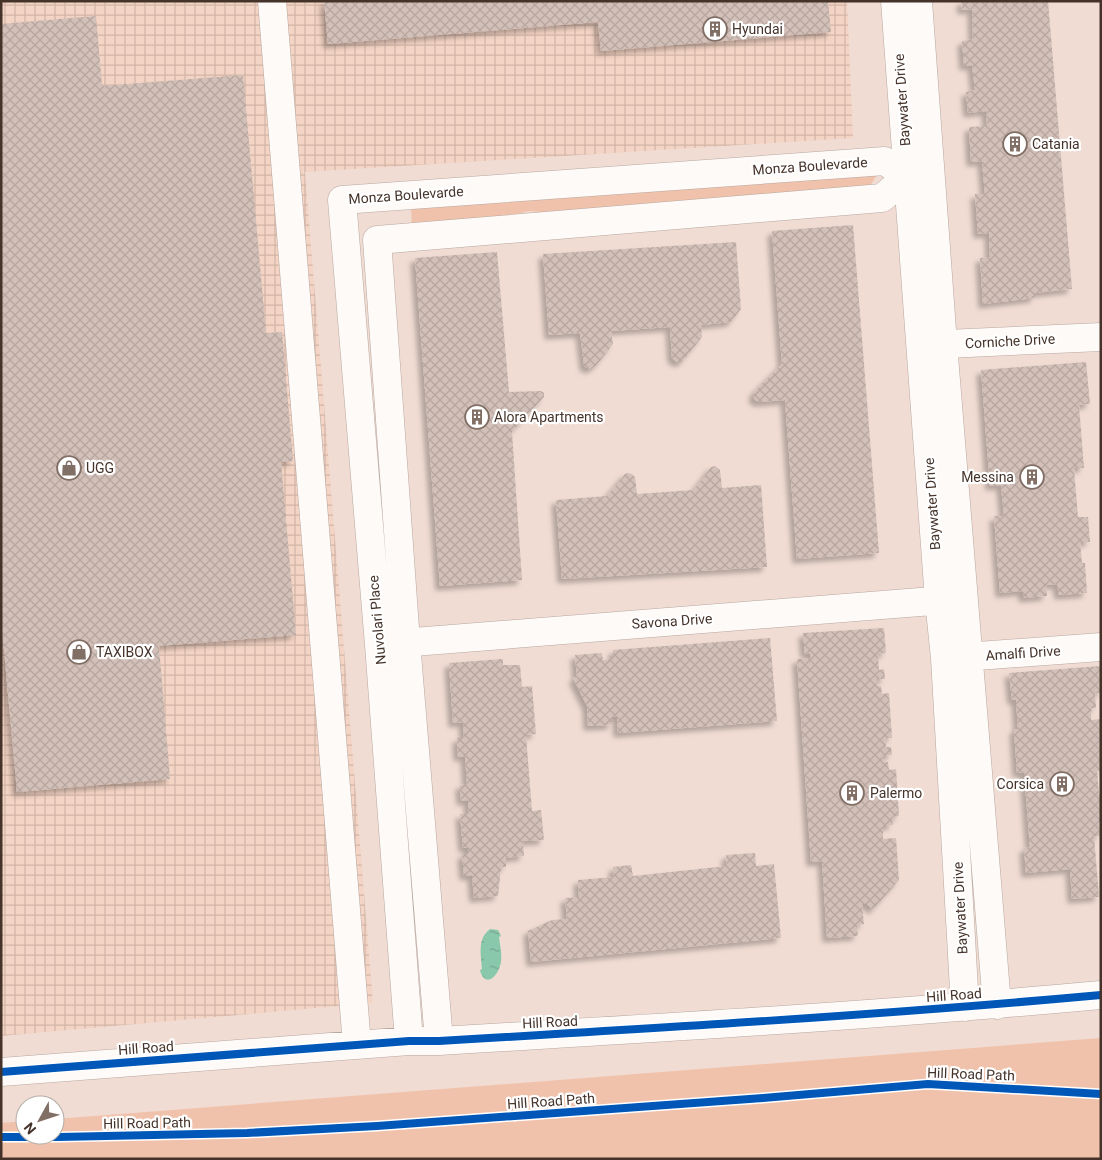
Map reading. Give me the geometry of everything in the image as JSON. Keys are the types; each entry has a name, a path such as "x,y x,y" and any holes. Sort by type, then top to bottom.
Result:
{"street":[{"path":"272,1 357,1045"},
{"name":"Baywater Drive","path":"895,1 919,176 952,600 956,657 966,1007"},
{"name":"Baywater Drive","path":"918,1 919,176"},
{"name":"Monza Boulevarde","path":"342,200 885,161 919,176"},
{"path":"377,240 882,198 919,176"},
{"name":"Monza Boulevarde","path":"342,200 377,240"},
{"name":"Nuvolari Place","path":"342,200 379,645 408,1041"},
{"name":"Nuvolari Place","path":"377,240 406,642 439,1041"},
{"name":"Corniche Drive","path":"932,345 1101,337"},
{"name":"Savona Drive","path":"379,645 952,600"},
{"name":"Amalfi Drive","path":"956,657 1101,648"},
{"name":"Baywater Drive","path":"956,657 997,1005"},
{"name":"Hill Road","path":"1,1072 408,1041 439,1041 726,1024 997,1005 1101,995"}],"shaded area":[{"path":"1,1 847,1 853,138 305,172 373,1003 1,1036"},
{"path":"877,175 868,189 551,213 530,211 412,229 411,202"},
{"path":"1101,1038 1101,1159 1,1159 1,1123 15,1122 15,1145 65,1145 65,1118"}],"water":[{"path":"490,929 498,930 501,936 499,937 501,959 496,974 487,980 480,970 482,969 481,942"}],"building":[{"name":"Hyundai","path":"324,1 828,1 831,32 601,51 598,22 328,44"},
{"name":"Catania","path":"961,1 1048,1 1072,289 1035,293 1035,298 983,304 980,258 990,257 989,233 978,234 975,194 985,194 982,161 971,162 969,127 987,126 986,111 968,113 966,92 975,90 972,65 964,66 962,41 973,39 972,9 962,10"},
{"path":"96,16 102,86 243,75 266,333 282,332 293,461 281,462 296,635 159,646 170,779 17,792 1,617 1,24"},
{"path":"853,225 879,553 797,559 785,400 759,402 753,396 755,391 782,364 772,231"},
{"name":"Alora Apartments","path":"736,242 741,309 731,322 701,325 702,337 682,362 677,362 672,358 670,327 611,331 613,344 597,365 591,369 584,365 580,333 549,335 543,254"},
{"name":"Alora Apartments","path":"497,252 509,392 541,391 544,393 544,397 512,432 522,580 440,586 415,258"},
{"name":"Messina","path":"1086,362 1090,404 1079,405 1084,468 1074,468 1078,517 1088,517 1090,542 1080,542 1082,563 1085,563 1087,593 1059,595 1057,584 1046,585 1047,596 1023,598 1023,591 1000,593 994,516 1004,516 1001,485 990,486 981,370"},
{"path":"715,466 720,470 722,488 761,485 767,567 562,579 556,500 607,496 625,474 628,473 635,477 637,494 694,490 711,467"},
{"name":"Palermo","path":"884,628 886,653 878,654 879,670 884,669 885,679 876,679 877,686 881,686 882,694 889,693 892,738 885,738 886,747 891,747 892,755 882,756 883,762 888,762 889,770 896,769 899,816 892,817 893,825 883,826 883,839 896,838 899,880 873,910 867,904 862,904 864,924 857,925 858,936 827,938 822,861 811,862 797,659 811,658 810,653 805,654 803,633"},
{"path":"770,638 777,721 618,733 617,716 612,717 612,725 588,726 587,706 573,678 577,677 575,655 602,653 603,660 613,659 613,650"},
{"path":"503,659 503,665 520,665 522,687 532,686 536,734 526,735 532,811 541,810 544,840 523,841 524,856 506,858 506,867 501,867 498,896 474,898 472,875 464,876 462,854 468,854 468,847 463,848 460,814 469,814 468,800 461,801 460,785 467,784 465,756 458,757 457,738 464,738 463,722 453,723 449,663"},
{"name":"Corsica","path":"1101,666 1101,693 1095,693 1096,708 1091,708 1091,720 1101,719 1101,771 1097,771 1099,794 1101,794 1101,822 1099,822 1100,836 1094,836 1099,897 1072,899 1070,869 1026,873 1024,848 1030,847 1024,772 1017,773 1014,729 1018,729 1016,700 1012,700 1009,673"},
{"path":"755,853 756,866 774,864 781,938 531,962 528,931 552,920 567,919 565,898 579,897 578,880 614,877 613,867 631,865 633,876 727,866 726,855"}],"cycle path":[{"path":"1,1072 409,1041 439,1041 853,1015 1101,995"},
{"name":"Hill Road Path","path":"1,1137 247,1133 377,1126 928,1084 1101,1094"}],"place":[{"name":"Hyundai","path":"715,29"},
{"name":"Catania","path":"1015,144"},
{"name":"Alora Apartments","path":"477,417"},
{"name":"UGG","path":"69,468"},
{"name":"Messina","path":"1032,477"},
{"name":"TAXIBOX","path":"79,652"},
{"name":"Corsica","path":"1062,784"},
{"name":"Palermo","path":"852,793"}]}
